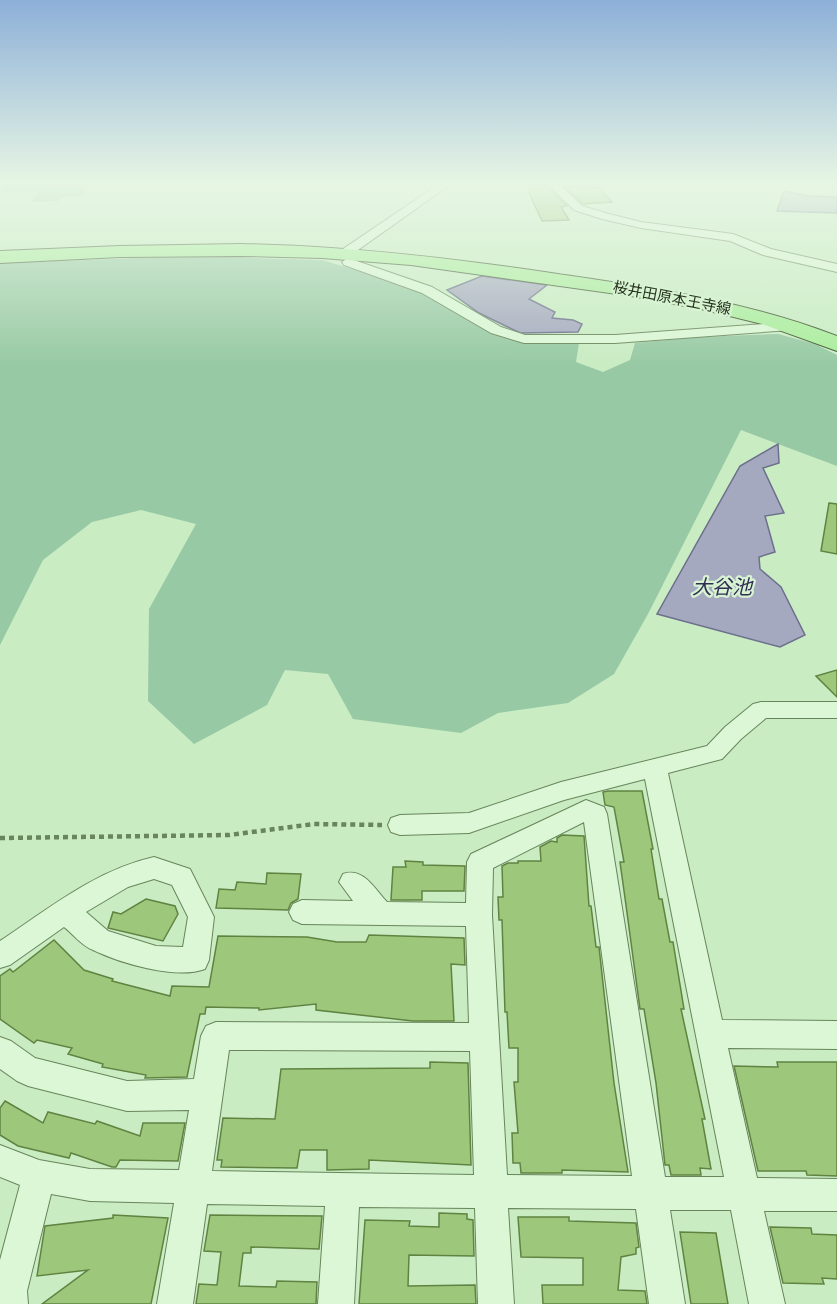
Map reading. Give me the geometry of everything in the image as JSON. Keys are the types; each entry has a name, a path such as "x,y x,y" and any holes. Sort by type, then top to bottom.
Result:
{"main road":[{"name":"桜井田原本王寺線","path":"0,257 202,249 434,263 662,294 715,304 790,326 837,344"}],"street":[{"path":"346,258 364,245"},
{"path":"750,245 767,252 837,268"},
{"path":"346,258 427,290 496,330 524,339 615,339 790,326"},
{"path":"399,825 469,823 561,791 714,753 733,733 761,710 837,710"},
{"path":"655,768 767,1304"},
{"path":"496,1304 479,915 480,862 586,810 595,814 667,1304"},
{"path":"0,956 66,912 124,876 156,867 181,876 201,917 195,960 156,958 100,941 66,912"},
{"path":"352,882 380,914"},
{"path":"302,912 479,915"},
{"path":"711,1034 837,1035"},
{"path":"175,1304 216,1036 484,1037"},
{"path":"0,1051 28,1071 127,1096 206,1094"},
{"path":"0,1161 39,1176 90,1185 343,1191 837,1195"},
{"path":"10,1304 9,1291 39,1176"},
{"path":"336,1304 343,1191"}],"path":[{"path":"0,838 229,835 314,824 399,825"}],"green space":[{"path":"193,256 322,260 409,286 497,335 531,343 579,343 576,362 603,372 630,360 635,343 699,337 778,334 815,344 837,355 837,466 741,430 648,614 614,674 568,703 498,713 461,733 353,719 328,674 285,670 267,705 194,744 148,701 149,609 196,524 141,510 92,522 43,560 0,645 0,263"}],"water":[{"path":"482,276 547,285 529,299 555,312 552,318 573,320 582,324 578,332 520,333 479,313 447,290"},
{"name":"大谷池","path":"778,444 779,463 763,468 784,513 765,516 775,552 759,557 760,569 781,587 805,635 780,647 657,614 740,466"}],"building":[{"path":"829,503 837,504 837,554 821,551"},
{"path":"837,670 837,697 816,676"},
{"path":"642,791 653,849 651,849 659,899 662,899 670,942 673,942 684,1009 681,1009 705,1119 702,1119 711,1169 700,1168 701,1175 671,1175 669,1165 665,1165 656,1083 644,1009 640,1009 620,862 624,862 614,807 605,805 603,792"},
{"path":"562,835 584,836 589,906 591,906 596,947 599,947 614,1083 628,1172 562,1170 562,1173 521,1173 520,1163 513,1163 512,1133 518,1133 514,1082 518,1082 518,1048 509,1048 507,1012 505,1012 502,920 499,920 498,897 503,897 502,866 508,863 518,863 518,861 541,861 540,847 551,841 557,842 557,838"},
{"path":"405,861 423,862 423,865 465,866 464,891 422,891 422,900 391,900 393,867 406,867"},
{"path":"267,873 301,874 298,899 291,903 288,910 216,908 219,889 235,890 237,882 266,884"},
{"path":"146,899 175,906 178,914 163,941 108,928 113,912 121,914"},
{"path":"369,935 464,938 465,965 451,964 454,1021 413,1021 316,1010 316,1004 259,1010 259,1008 206,1007 205,1014 200,1014 187,1077 145,1078 146,1075 102,1067 103,1064 68,1054 72,1048 37,1040 34,1043 0,1019 0,976 10,969 13,972 54,940 84,970 113,979 112,981 170,996 172,986 209,987 218,936 307,937 337,942 366,942"},
{"path":"430,1062 468,1063 471,1165 369,1160 369,1169 327,1170 327,1150 300,1150 297,1168 221,1167 222,1160 217,1160 223,1118 275,1119 281,1069 430,1068"},
{"path":"777,1062 837,1062 837,1176 807,1175 806,1171 758,1171 734,1066 778,1067"},
{"path":"5,1101 43,1123 48,1112 95,1124 97,1121 140,1136 143,1123 185,1123 178,1161 120,1160 116,1167 112,1167 71,1153 69,1158 18,1146 0,1135 0,1108"},
{"path":"439,1213 467,1214 467,1219 473,1220 474,1256 409,1255 408,1286 475,1285 476,1304 359,1304 365,1220 410,1221 409,1226 439,1227"},
{"path":"113,1215 168,1218 151,1304 42,1304 88,1270 37,1276 45,1226 113,1218"},
{"path":"210,1215 322,1216 319,1249 251,1247 251,1253 243,1253 239,1286 276,1287 277,1281 317,1282 316,1304 196,1304 199,1284 217,1285 221,1252 204,1251"},
{"path":"518,1217 569,1217 569,1221 636,1223 639,1247 636,1248 636,1254 621,1257 618,1290 645,1291 647,1304 543,1304 542,1285 583,1285 583,1258 521,1257"},
{"path":"770,1227 811,1228 812,1234 837,1235 837,1279 822,1278 824,1284 783,1283"},
{"path":"680,1232 716,1233 728,1304 691,1304"}]}
